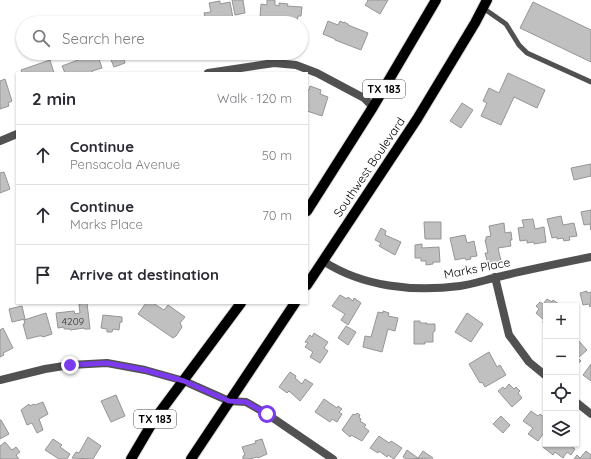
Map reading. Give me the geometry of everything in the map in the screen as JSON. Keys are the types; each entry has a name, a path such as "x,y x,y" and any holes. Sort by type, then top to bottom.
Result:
{"main road":[{"name":"TX 183","path":"308,209 373,107 436,0"},
{"name":"Southwest Boulevard","path":"308,284 417,119 485,4"},
{"name":"TX 183","path":"131,459 154,420 240,304"},
{"path":"191,459 294,304"}],"street":[{"path":"215,72 274,63 296,65 317,73 364,98 373,107"},
{"path":"0,140 16,134"},
{"name":"Marks Place","path":"323,261 333,268 356,278 373,283 422,289 462,286 495,277 591,257"},
{"path":"495,277 509,335 529,362 545,375"},
{"path":"0,380 45,369 70,365 107,363 145,370 184,381 229,401 246,402 262,411 333,459"},
{"path":"579,404 591,414"}],"lane":[{"path":"485,4 506,24 519,45 527,53 591,82"}],"building":[{"path":"232,0 243,0 245,13 235,15"},
{"path":"267,0 275,0 275,5 279,6 279,3 288,4 287,6 302,7 301,16 260,16 261,4 267,5"},
{"path":"367,0 388,0 380,14 365,5 368,1"},
{"path":"220,1 220,4 230,2 233,16 205,16 204,13 211,12 209,3"},
{"path":"533,2 591,30 591,62 520,28"},
{"path":"328,21 338,25 340,21 344,22 368,33 361,50 323,34"},
{"path":"50,60 54,72 22,72 21,70"},
{"path":"78,60 99,60 102,68 92,72 65,72 62,66"},
{"path":"111,60 124,60 125,63 114,67"},
{"path":"508,73 545,90 537,108 514,97 501,125 481,116 487,103 483,101 489,88 499,93"},
{"path":"5,79 12,101 8,103 9,106 0,109 0,81"},
{"path":"310,86 321,90 320,94 328,97 322,116 308,111"},
{"path":"462,103 473,110 461,128 450,121"},
{"path":"591,164 591,176 574,180 571,168"},
{"path":"4,172 10,189 0,193 0,173"},
{"path":"591,210 591,230 590,224 584,225 581,212"},
{"path":"561,216 563,225 574,223 577,236 569,237 570,240 564,241 563,238 552,238 547,219"},
{"path":"533,219 535,229 544,227 546,242 534,244 534,242 527,243 527,240 520,241 518,228 524,227 522,220"},
{"path":"424,222 441,222 441,239 425,239"},
{"path":"504,223 505,233 511,232 511,246 498,248 501,261 488,264 485,253 488,253 485,240 486,237 491,236 489,226"},
{"path":"381,228 386,231 385,235 401,242 395,255 379,246 381,243 375,240"},
{"path":"465,235 467,243 474,241 477,256 470,257 471,259 466,260 465,258 455,260 450,238"},
{"path":"422,244 422,248 439,247 440,262 433,262 433,264 426,265 426,261 421,261 421,258 415,258 415,245"},
{"path":"587,291 587,293 591,292 590,307 589,304 583,305 580,293"},
{"path":"340,295 347,299 348,297 353,301 354,298 361,303 348,325 341,320 345,314 332,306"},
{"path":"547,299 552,302 553,300 558,303 544,303"},
{"path":"540,302 543,304 543,319 536,313 539,309 536,306"},
{"path":"79,304 87,304 90,329 84,328 70,330 64,329 64,327 58,328 56,313 74,311 75,314 80,313"},
{"path":"145,304 155,304 164,310 168,305 185,317 180,323 182,327 173,338 138,314"},
{"path":"22,306 25,319 12,322 9,309"},
{"path":"383,311 389,313 388,316 398,318 395,331 388,329 382,352 363,347 365,336 371,337 378,312 383,313"},
{"path":"46,313 52,334 27,339 23,324 25,324 24,320"},
{"path":"467,313 483,324 471,342 455,332"},
{"path":"103,315 122,317 119,330 113,329 112,332 107,332 107,329 101,328"},
{"path":"414,321 420,321 420,323 427,323 426,324 435,324 433,342 414,344"},
{"path":"346,326 356,332 348,345 338,338"},
{"path":"3,328 13,348 3,353 4,355 0,357 0,330"},
{"path":"314,333 328,342 324,348 328,351 320,363 310,357 313,352 305,347 308,343 305,342 310,335 312,337"},
{"path":"579,341 587,350 579,357"},
{"path":"489,352 497,367 500,365 506,375 485,387 482,382 480,383 469,364"},
{"path":"591,364 591,381 583,375"},
{"path":"290,372 296,376 295,378 302,384 305,379 313,384 300,401 289,391 287,393 279,387"},
{"path":"509,384 514,389 516,387 520,391 518,393 522,398 512,407 498,391 503,387 505,389"},
{"path":"116,395 125,416 111,422 101,401"},
{"path":"324,399 337,408 338,406 342,409 339,412 342,414 337,422 332,419 330,422 315,412"},
{"path":"43,402 48,414 39,419 43,430 37,433 32,423 27,425 21,410 29,404 30,406"},
{"path":"531,411 538,416 540,414 543,416 543,434 538,441 528,434 533,428 523,421"},
{"path":"357,413 360,415 360,421 366,425 364,427 369,431 362,441 351,435 350,437 342,430 353,414 355,415"},
{"path":"501,416 510,425 503,433 493,424"},
{"path":"0,420 9,434 0,439"},
{"path":"379,436 389,443 391,441 402,448 394,459 388,455 387,457 379,451 378,453 370,448"},
{"path":"88,437 101,446 93,459 72,458 76,452 79,453"},
{"path":"53,439 62,445 60,447 70,454 67,459 59,459 45,450"},
{"path":"262,439 267,454 258,458 243,459 243,456 245,455 242,447 256,443 255,441"},
{"path":"5,442 12,450 16,447 20,452 16,455 19,459 0,459 0,446"},
{"path":"543,447 574,447 575,449 571,455 567,452 563,458 555,452 553,455"},
{"path":"407,450 418,458 423,451 433,458 406,459 403,457"},
{"path":"586,451 591,455 591,459 574,459 577,455 580,458"}],"route":[{"path":"70,365 107,363 145,370 184,381 229,401 246,402 267,414"}]}
